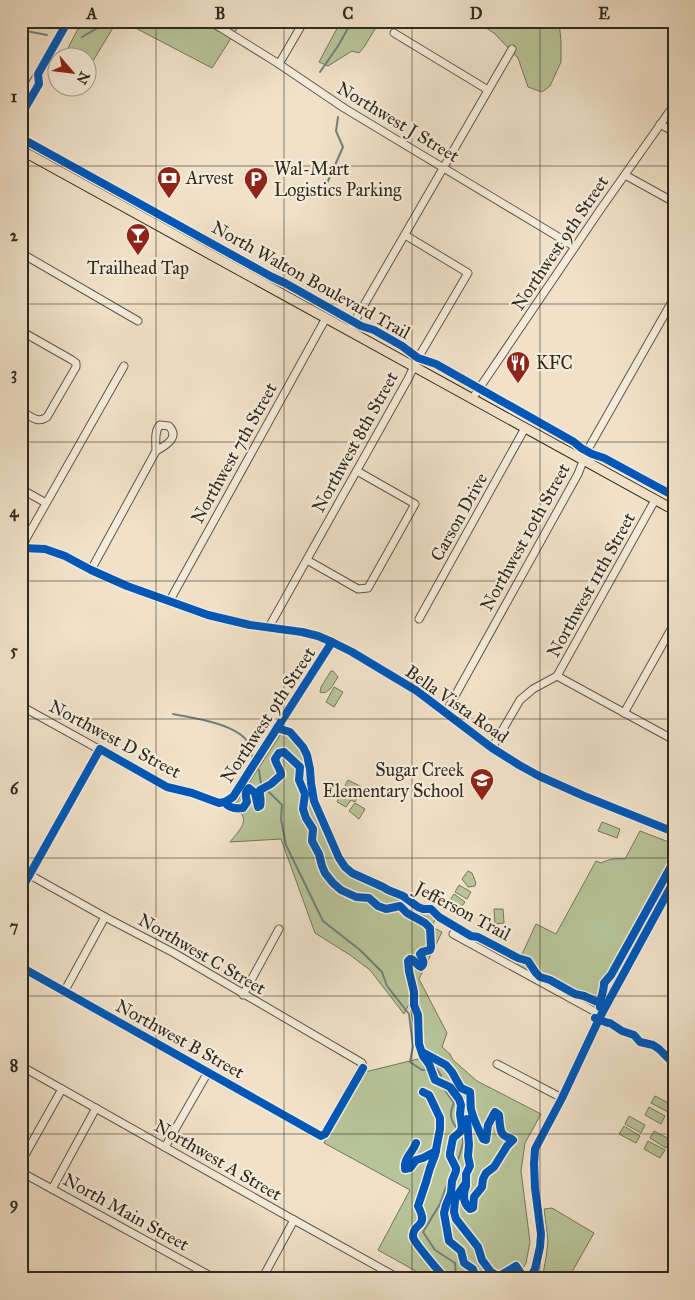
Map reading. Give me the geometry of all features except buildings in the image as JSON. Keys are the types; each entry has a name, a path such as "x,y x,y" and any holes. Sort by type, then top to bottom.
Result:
{"main road":[{"path":"21,150 674,510"}],"street":[{"path":"21,104 68,21"},
{"name":"Northwest J Street","path":"208,21 279,64 344,108 575,247"},
{"path":"279,64 304,21"},
{"path":"394,33 488,90"},
{"path":"349,331 512,49"},
{"name":"Northwest 9th Street","path":"472,399 674,105"},
{"path":"660,124 674,132"},
{"path":"625,175 672,201"},
{"name":"Northwest 8th Street","path":"269,627 468,272 405,235"},
{"path":"21,253 138,321"},
{"name":"Northwest 10th Street","path":"446,712 578,474 588,449 674,298"},
{"name":"Northwest 7th Street","path":"169,602 326,318"},
{"path":"21,332 76,363 76,367 47,417 43,420 38,420 21,411"},
{"path":"22,548 124,366"},
{"name":"Carson Drive","path":"419,620 525,428"},
{"path":"91,570 156,451"},
{"path":"307,560 358,589 368,588 415,504 357,471"},
{"path":"21,489 46,503"},
{"name":"Northwest 11th Street","path":"492,748 520,700 533,689 557,676 655,500"},
{"name":"Bella Vista Road","path":"22,548 45,549 65,556 127,586 208,615 250,625 302,632 332,642 417,691 492,748 519,765 584,796 674,832"},
{"path":"624,713 674,624"},
{"name":"Northwest 9th Street","path":"225,802 234,796 332,642"},
{"path":"557,676 674,740"},
{"name":"Northwest D Street","path":"22,710 100,749 167,786 219,803 225,802"},
{"path":"21,890 100,749"},
{"name":"Northwest C Street","path":"21,870 174,953 362,1063 363,1068 325,1134"},
{"path":"529,1279 535,1268 540,1247 535,1188 535,1149 562,1098 601,1014 674,881"},
{"path":"64,992 105,917"},
{"path":"243,994 279,929"},
{"path":"453,934 601,1014"},
{"name":"Northwest B Street","path":"21,968 320,1136 325,1134"},
{"path":"498,1064 562,1098"},
{"name":"Northwest A Street","path":"21,1066 400,1279"},
{"path":"165,1147 208,1072"},
{"path":"21,1162 62,1089"},
{"path":"52,1189 96,1108"},
{"name":"North Main Street","path":"21,1172 216,1279"},
{"path":"262,1279 294,1220"}],"green space":[{"path":"82,21 117,21 98,53 98,48 68,48"},
{"path":"122,21 242,21 212,68"},
{"path":"341,21 380,21 359,53 352,51 328,66 319,62"},
{"path":"475,21 559,21 561,62 550,86 542,92 528,87 518,58 494,33"},
{"path":"331,671 338,677 331,688 322,693 320,692 321,687"},
{"path":"334,687 343,692 334,707 326,702"},
{"path":"282,732 289,735 302,750 306,761 313,804 344,871 349,877 381,890 390,896 401,898 421,911 430,911 436,917 432,927 442,932 419,979 447,1033 442,1047 450,1054 453,1060 477,1081 541,1114 525,1143 521,1171 530,1242 526,1263 517,1279 430,1279 378,1250 410,1190 324,1143 365,1072 422,1058 409,1004 404,1014 370,970 315,933 281,839 230,842 244,821 240,812 230,806 236,803"},
{"path":"348,780 362,787 355,802 351,800 346,807 337,802"},
{"path":"355,803 365,809 359,819 349,811"},
{"path":"602,822 620,829 617,838 598,831"},
{"path":"640,831 674,844 674,858 593,1004 517,965 536,924 556,934 596,861 601,863 613,859 625,859"},
{"path":"468,871 472,873 476,883 475,886 468,887 462,879"},
{"path":"459,885 471,892 467,899 455,892"},
{"path":"454,894 465,902 459,910 448,903"},
{"path":"494,909 503,909 504,923 495,924"},
{"path":"655,1096 672,1105 668,1112 651,1103"},
{"path":"649,1107 665,1116 661,1124 645,1115"},
{"path":"629,1116 645,1125 641,1133 625,1124"},
{"path":"624,1126 640,1136 636,1143 619,1134"},
{"path":"654,1131 671,1140 666,1148 650,1138"},
{"path":"648,1141 665,1150 660,1158 644,1149"},
{"path":"552,1208 594,1233 568,1279 542,1279 548,1241 544,1209"}],"waterway":[{"path":"82,37 112,21"},
{"path":"320,72 352,21"},
{"path":"21,30 47,35"},
{"path":"324,190 343,147 336,131 338,117"},
{"path":"173,714 209,721 234,730 244,737 250,746 252,756"},
{"path":"259,770 261,784 282,805 281,819 286,845 323,921 360,950 382,972 387,986 409,1014 413,1046 410,1062 422,1070 437,1069 441,1076 442,1086 454,1103 451,1117 456,1128 463,1135 463,1143 440,1204 423,1232 435,1250 455,1263 456,1276 461,1279"}],"cycle path":[{"path":"21,115 39,84 38,74 68,21"},
{"name":"North Walton Boulevard Trail","path":"21,138 361,326 374,330 402,346 418,358 436,364 574,442 581,448 604,458 674,496"},
{"path":"22,548 45,549 65,556 127,586 208,615 250,625 302,632 332,642 417,691 492,748 519,765 584,796 674,832"},
{"path":"21,890 100,749 167,787 192,793 219,803 225,802 233,797 332,642"},
{"name":"Jefferson Trail","path":"277,728 290,732 303,747 310,769 314,801 339,858 352,873 403,896 418,907 431,909 439,917 471,936 478,937 518,958 528,961 540,977 550,980 575,994 600,1003"},
{"path":"225,802 233,808 243,808 247,802 246,793 249,788 255,793 258,807 260,806 260,790 271,784 281,775 275,759 279,753 284,752 300,767 299,780 305,794 303,809 313,829 312,841 319,854 325,873 333,883 341,890 356,897 369,898 378,906 386,909 400,906 407,913 430,928 430,950 420,954 423,960 421,967 410,959 408,961 409,971 414,992 414,1005 418,1015 419,1044 423,1056 429,1064 435,1080 450,1087 461,1105 462,1127 460,1132 453,1138 450,1153 456,1171 444,1213 449,1241 461,1251 464,1263 473,1269 476,1279"},
{"path":"600,1007 604,983 611,975 674,861"},
{"path":"529,1279 535,1269 541,1234 535,1188 535,1149 562,1098 601,1015 674,881"},
{"path":"21,967 321,1136 325,1134 363,1068"},
{"path":"595,1018 634,1035 640,1042 653,1045 674,1064"},
{"path":"422,1052 446,1065 461,1088 470,1092 472,1113 483,1139 486,1140 488,1125 495,1112 499,1115 503,1135 513,1140 494,1167 486,1173 482,1187 474,1197 473,1208 470,1209 465,1201 465,1184 455,1200 454,1212 456,1219 478,1247 482,1260 491,1272 501,1275 516,1266 520,1272 515,1279"},
{"path":"423,1092 429,1095 440,1118 440,1129 435,1155 418,1206 422,1218 413,1232 413,1237 428,1259 447,1279"},
{"path":"466,1184 466,1174 470,1166 467,1119"},
{"path":"416,1143 407,1159 405,1169 410,1168 416,1160 436,1151"}],"place":[{"name":"Arvest","path":"169,199"},
{"name":"Wal-Mart Logistics Parking","path":"256,200"},
{"name":"Trailhead Tap","path":"138,256"},
{"name":"KFC","path":"518,384"},
{"name":"Sugar Creek Elementary School","path":"482,801"}]}
